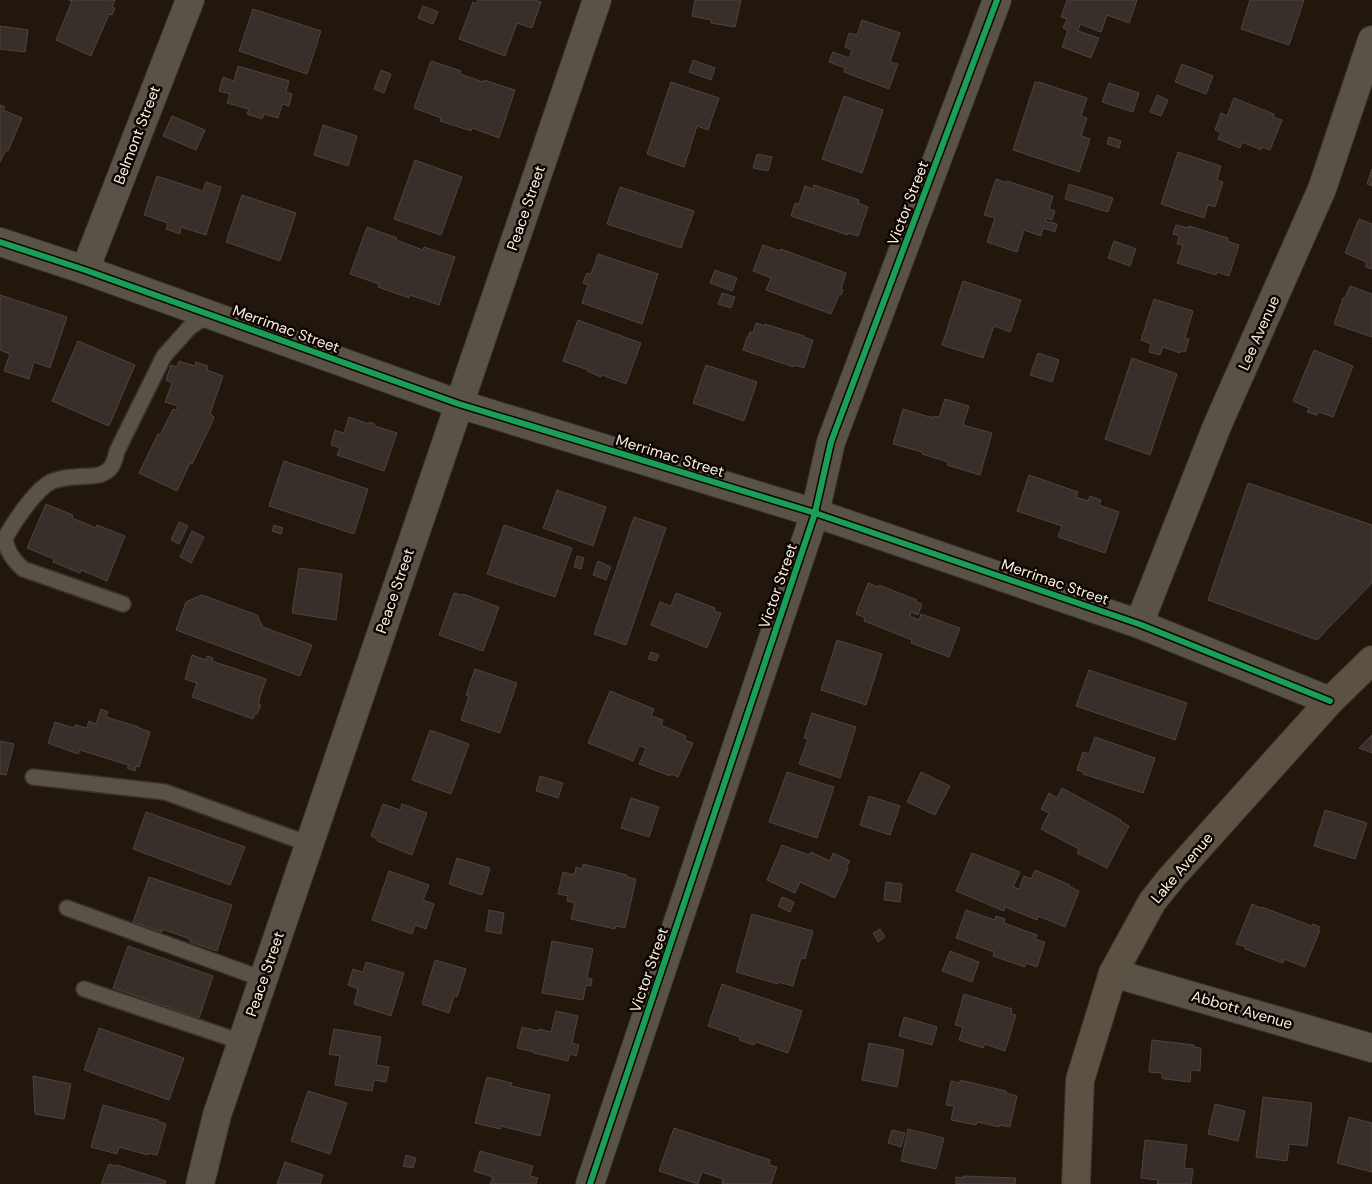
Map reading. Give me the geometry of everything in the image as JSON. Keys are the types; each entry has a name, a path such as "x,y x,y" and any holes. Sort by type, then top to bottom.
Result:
{"main road":[{"name":"Lake Avenue","path":"1076,1184 1080,1080 1113,973 1152,902 1171,878 1330,701 1372,660"}],"street":[{"name":"Belmont Street","path":"85,270 190,0"},
{"name":"Peace Street","path":"200,1184 217,1115 597,0"},
{"name":"Victor Street","path":"590,1184 816,513 831,442 997,0"},
{"name":"Lee Avenue","path":"1139,624 1217,426 1322,189 1372,40"},
{"name":"Merrimac Street","path":"0,242 85,270 459,404 816,513 1139,624 1330,701"},
{"name":"Abbott Avenue","path":"1113,973 1372,1048"}],"lane":[{"path":"123,604 23,569 14,560 6,547 4,538 26,507 40,491 52,482 76,477 95,477 104,473 112,466 117,451 164,356 190,327 208,314"},
{"path":"33,777 165,792 309,844"},
{"path":"67,908 263,979"},
{"path":"84,989 242,1042"}],"building":[{"path":"69,0 115,0 112,7 115,8 112,15 109,14 91,56 56,40 72,1"},
{"path":"478,0 538,0 541,2 532,28 517,23 505,56 459,39 473,2 476,4"},
{"path":"695,0 741,0 735,27 711,23 711,20 692,16"},
{"path":"1067,0 1137,0 1129,23 1107,15 1101,32 1080,24 1078,31 1099,38 1091,58 1062,47 1068,30 1063,28 1067,19 1061,17"},
{"path":"1250,0 1304,0 1289,45 1241,29"},
{"path":"423,6 438,12 433,24 418,18"},
{"path":"253,9 321,31 307,74 239,51"},
{"path":"862,20 900,33 890,62 898,64 889,89 844,72 845,68 829,62 833,52 849,58 852,50 845,47 849,33 857,35"},
{"path":"0,26 28,30 25,52 0,49"},
{"path":"693,60 715,68 711,80 689,72"},
{"path":"431,61 461,71 460,74 483,82 484,80 515,90 499,138 472,128 471,131 440,121 441,118 414,108"},
{"path":"1182,64 1213,76 1206,94 1175,82"},
{"path":"238,66 289,81 286,92 292,94 289,106 282,104 278,118 264,114 262,119 247,114 249,109 227,103 230,94 219,91 223,77 234,81"},
{"path":"381,70 391,74 384,93 374,89"},
{"path":"671,82 719,98 708,130 697,126 684,167 647,154"},
{"path":"1035,82 1087,98 1081,116 1087,118 1081,136 1090,139 1079,172 1013,150"},
{"path":"1109,83 1139,93 1133,112 1102,102"},
{"path":"1157,95 1168,100 1161,116 1150,112"},
{"path":"844,96 883,110 862,173 822,159"},
{"path":"1234,98 1274,114 1273,117 1282,120 1270,150 1262,147 1261,150 1242,142 1240,148 1218,139 1221,133 1215,130 1221,113 1227,116"},
{"path":"0,105 5,107 3,110 22,118 8,151 6,150 0,162"},
{"path":"172,116 205,130 196,150 163,136"},
{"path":"323,125 357,136 348,166 314,155"},
{"path":"1109,137 1121,141 1119,148 1107,144"},
{"path":"1178,152 1221,166 1217,180 1223,182 1215,207 1208,205 1204,218 1161,204"},
{"path":"757,154 772,157 768,171 753,168"},
{"path":"415,160 462,177 441,235 394,219"},
{"path":"1372,169 1372,186 1367,184"},
{"path":"157,176 203,191 206,182 221,187 206,235 181,227 180,234 166,229 168,223 144,215"},
{"path":"996,179 1053,196 1049,209 1055,211 1052,220 1047,218 1045,221 1057,224 1055,232 1043,228 1041,236 1024,230 1017,252 987,242 995,218 984,215"},
{"path":"1069,184 1113,198 1108,212 1065,199"},
{"path":"814,185 859,200 858,203 868,207 858,236 848,233 848,235 791,216 795,203 799,204 805,186 813,189"},
{"path":"620,187 694,211 681,248 607,224"},
{"path":"242,195 296,213 280,261 226,242"},
{"path":"1359,219 1372,224 1372,269 1366,267 1366,262 1345,253"},
{"path":"1176,225 1189,228 1189,226 1228,238 1227,241 1239,245 1229,276 1217,272 1216,275 1177,263 1183,245 1177,244 1179,236 1173,234"},
{"path":"367,227 423,250 424,247 455,257 439,305 410,295 409,298 378,287 379,284 350,274"},
{"path":"1114,241 1136,249 1130,266 1108,258"},
{"path":"763,245 780,251 781,249 846,273 841,289 843,290 831,314 766,290 771,278 753,271"},
{"path":"598,254 658,274 642,324 582,303 588,285 583,283 587,273 591,274"},
{"path":"715,270 737,278 732,291 710,283"},
{"path":"963,281 1021,300 1010,332 994,326 983,358 942,345"},
{"path":"1350,286 1372,294 1372,337 1334,324 1343,298 1345,298"},
{"path":"722,293 735,297 731,308 718,304"},
{"path":"0,295 67,317 50,368 34,362 29,379 4,371 10,354 0,350"},
{"path":"1154,299 1193,311 1185,338 1189,339 1185,352 1181,351 1180,353 1163,347 1160,355 1149,352 1151,344 1141,340"},
{"path":"578,320 641,343 626,384 602,375 601,377 563,361"},
{"path":"756,323 765,326 765,324 813,340 804,368 795,365 794,367 743,350 747,337 750,332 753,333"},
{"path":"78,341 135,365 109,426 52,401"},
{"path":"1314,350 1353,366 1333,417 1319,412 1317,415 1307,412 1309,408 1293,401"},
{"path":"1038,353 1059,360 1052,382 1030,375"},
{"path":"1132,358 1177,374 1150,455 1105,439"},
{"path":"179,361 195,366 196,362 208,366 207,370 223,376 210,414 214,417 210,427 177,491 139,473 158,434 160,435 173,409 176,410 178,406 165,402 172,383 166,380 171,365 177,367"},
{"path":"706,365 757,382 744,421 693,403"},
{"path":"945,399 969,406 963,425 992,433 980,475 947,465 948,462 922,454 922,452 893,444 903,409 933,418 933,416 939,417"},
{"path":"349,417 369,424 369,422 375,424 375,426 397,433 384,471 337,455 340,448 331,445 335,430 344,433"},
{"path":"284,461 368,489 354,534 269,506"},
{"path":"1029,475 1078,492 1076,497 1088,501 1090,496 1101,500 1099,505 1119,512 1105,553 1058,537 1062,526 1017,511"},
{"path":"1248,483 1372,525 1372,583 1317,640 1208,600"},
{"path":"557,490 606,507 593,546 543,528"},
{"path":"46,504 73,515 72,518 96,528 97,525 125,536 107,581 81,570 80,573 53,562 54,559 27,548"},
{"path":"634,517 666,528 626,645 594,634"},
{"path":"179,522 188,526 179,544 171,540"},
{"path":"274,525 283,528 281,534 272,531"},
{"path":"504,525 572,548 555,597 487,574"},
{"path":"192,531 204,537 191,563 180,557"},
{"path":"577,556 584,558 581,569 574,567"},
{"path":"598,561 611,567 606,580 593,575"},
{"path":"299,568 342,574 336,620 292,613"},
{"path":"868,583 878,587 879,585 917,600 916,602 922,604 918,615 911,612 910,616 919,620 921,614 960,628 949,657 911,643 912,640 864,621 865,618 856,614"},
{"path":"454,593 463,594 499,607 483,651 439,635"},
{"path":"676,593 715,608 714,611 721,613 707,648 651,625 660,602 671,606"},
{"path":"202,595 257,615 263,627 312,645 300,676 176,630 186,602"},
{"path":"837,640 882,654 866,705 821,690"},
{"path":"651,652 659,655 656,661 648,659"},
{"path":"192,655 206,660 207,656 213,658 212,661 266,679 258,705 261,705 253,719 192,697 197,683 185,679"},
{"path":"475,669 517,683 500,733 461,720 469,696 466,695"},
{"path":"1089,670 1187,703 1175,740 1076,706"},
{"path":"610,691 654,709 651,716 663,720 661,725 686,736 685,740 693,743 678,777 671,774 670,776 639,764 646,748 639,746 633,761 588,743"},
{"path":"101,709 108,712 106,717 150,732 139,767 136,766 135,771 127,768 129,765 80,750 78,754 48,743 55,722 74,728 75,725 87,728 89,721 96,724"},
{"path":"812,713 856,727 840,778 799,764 808,739 804,738"},
{"path":"430,730 469,744 451,794 412,780"},
{"path":"1372,735 1372,753 1359,748"},
{"path":"1095,737 1155,758 1143,793 1083,774 1083,772 1077,770 1083,752 1089,754"},
{"path":"0,741 14,744 6,775 0,774"},
{"path":"787,772 834,787 817,838 769,822"},
{"path":"921,772 950,786 935,815 907,802"},
{"path":"540,776 563,783 558,798 536,791"},
{"path":"1062,788 1129,826 1107,868 1077,853 1079,849 1041,829 1049,813 1041,809 1049,793 1057,798"},
{"path":"869,796 900,806 890,835 860,825"},
{"path":"631,798 659,807 649,837 621,828"},
{"path":"383,804 400,810 402,804 427,813 412,855 377,841 378,839 371,836"},
{"path":"1325,810 1367,823 1355,859 1314,846"},
{"path":"146,812 245,847 230,885 133,849"},
{"path":"782,845 809,855 811,852 830,861 833,853 850,861 835,898 800,882 795,893 767,880"},
{"path":"972,853 1020,872 1013,887 1019,889 1024,876 1031,879 1035,870 1070,885 1079,891 1065,927 1038,916 1037,920 1005,907 1004,911 956,891"},
{"path":"457,858 490,868 482,895 449,884"},
{"path":"583,864 636,879 625,928 616,926 615,929 571,919 575,903 567,901 568,896 558,894 563,872 573,875 573,873 575,874 576,867 582,869"},
{"path":"389,871 429,885 423,900 434,904 426,929 415,925 412,934 372,920"},
{"path":"149,877 232,905 217,951 190,942 190,939 162,929 162,932 133,922"},
{"path":"886,882 902,884 900,902 884,900"},
{"path":"782,897 794,902 790,912 778,906"},
{"path":"1252,904 1312,926 1313,924 1320,927 1305,967 1284,959 1283,963 1236,944"},
{"path":"489,910 504,913 501,934 486,931"},
{"path":"966,910 995,920 996,916 1005,919 1004,923 1037,935 1035,939 1045,942 1037,967 1026,963 1025,967 993,956 994,952 956,938"},
{"path":"752,914 813,931 805,959 801,958 793,986 778,982 778,984 736,972"},
{"path":"880,929 885,937 878,942 873,933"},
{"path":"552,941 593,949 587,978 592,979 591,986 586,985 583,1000 542,993"},
{"path":"128,946 213,976 199,1018 113,988"},
{"path":"950,951 979,962 972,982 942,971"},
{"path":"435,960 466,969 457,997 454,996 449,1013 422,1004"},
{"path":"366,962 404,973 391,1016 354,1004 358,989 348,985 353,969 363,972"},
{"path":"722,984 802,1011 788,1053 756,1042 754,1045 739,1040 740,1037 708,1026"},
{"path":"964,994 1012,1009 1011,1014 1016,1015 1005,1051 985,1044 983,1048 959,1040 963,1027 955,1025"},
{"path":"556,1011 578,1016 572,1043 579,1045 576,1056 570,1054 568,1061 517,1048 522,1027 551,1032"},
{"path":"904,1017 937,1027 932,1045 899,1036"},
{"path":"99,1028 184,1058 169,1100 84,1070"},
{"path":"334,1029 381,1037 376,1065 389,1067 386,1082 374,1080 372,1091 335,1085 340,1056 329,1054"},
{"path":"1152,1040 1194,1045 1193,1047 1201,1048 1200,1071 1191,1070 1190,1082 1165,1079 1162,1078 1162,1073 1149,1072"},
{"path":"869,1043 904,1050 897,1087 862,1080"},
{"path":"33,1076 71,1084 64,1119 35,1114"},
{"path":"487,1077 512,1083 511,1086 550,1095 540,1136 501,1126 500,1129 475,1123"},
{"path":"960,1080 1006,1091 1006,1093 1017,1096 1010,1127 999,1125 999,1127 977,1122 976,1125 951,1120 954,1106 946,1105 951,1081 960,1083"},
{"path":"308,1091 347,1103 330,1154 291,1141"},
{"path":"1263,1097 1312,1103 1307,1146 1289,1144 1287,1161 1256,1157"},
{"path":"1215,1104 1245,1111 1238,1141 1208,1134"},
{"path":"103,1105 158,1120 166,1124 157,1155 148,1153 148,1155 119,1147 117,1154 91,1147"},
{"path":"1349,1117 1372,1123 1372,1172 1337,1163"},
{"path":"674,1128 770,1160 769,1165 777,1167 771,1184 722,1184 723,1179 702,1172 698,1184 659,1171"},
{"path":"908,1129 944,1138 936,1169 901,1161"},
{"path":"892,1130 905,1133 901,1147 888,1143"},
{"path":"1145,1140 1187,1145 1184,1168 1193,1169 1191,1184 1157,1184 1158,1180 1141,1178"},
{"path":"480,1151 533,1166 530,1176 538,1178 536,1184 490,1184 493,1177 474,1171"},
{"path":"406,1155 416,1158 413,1168 403,1166"},
{"path":"285,1162 323,1175 320,1184 277,1184"},
{"path":"109,1164 166,1181 165,1184 101,1184"},
{"path":"963,1176 1016,1178 1015,1184 956,1184 956,1177 963,1178"}],"cycle path":[{"path":"590,1184 815,513 831,442 997,0"},
{"path":"0,242 85,270 459,404 815,513 1139,624 1330,701"}]}
